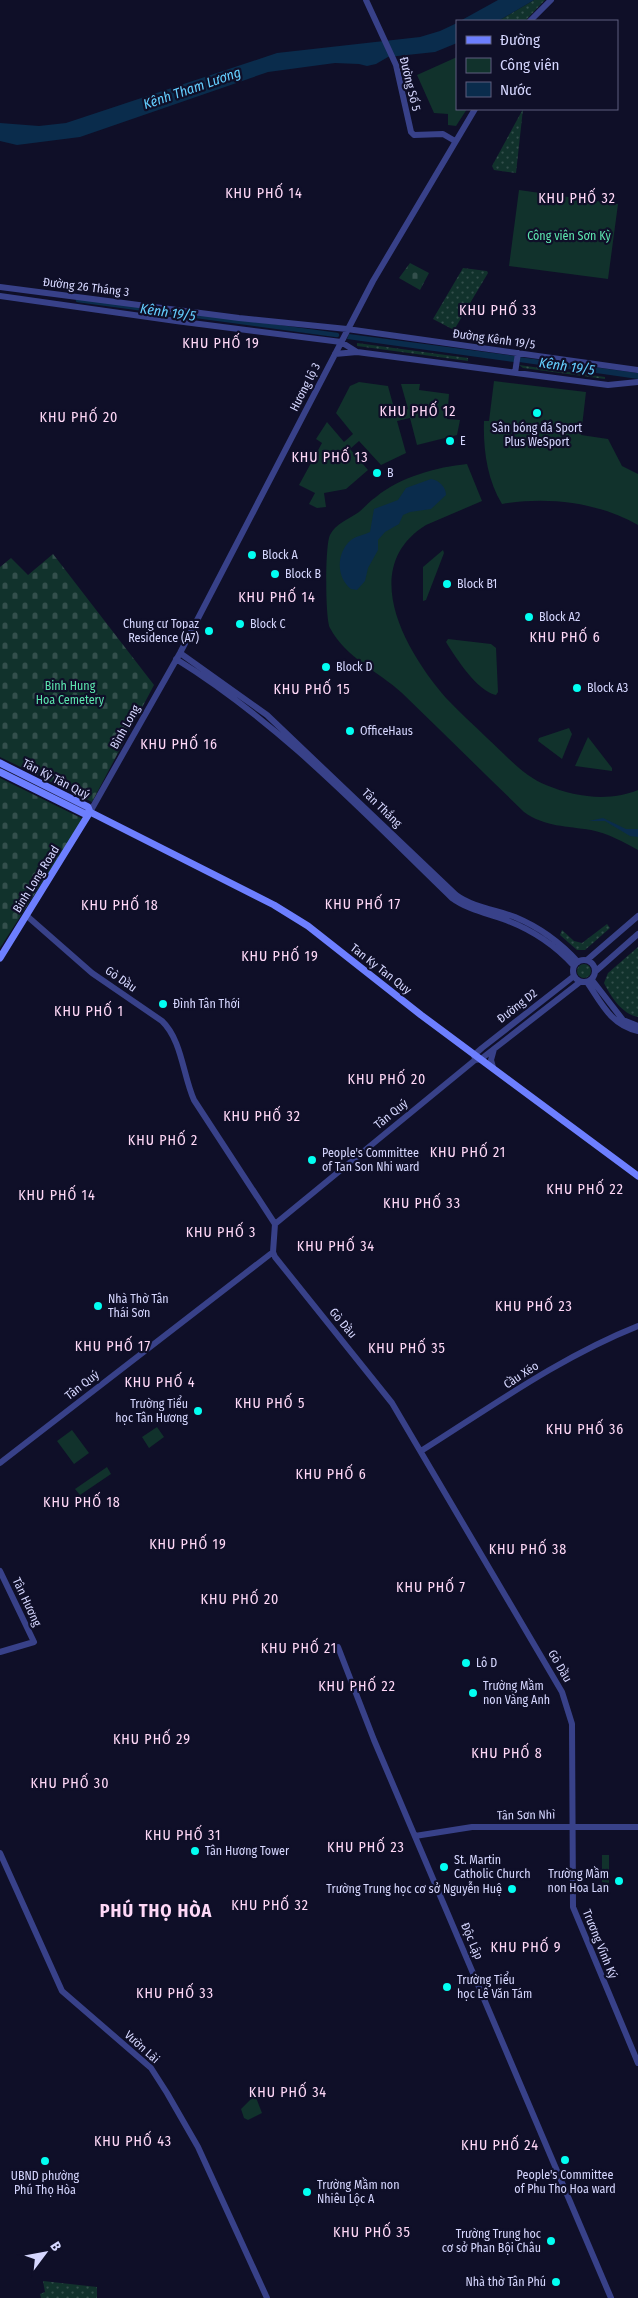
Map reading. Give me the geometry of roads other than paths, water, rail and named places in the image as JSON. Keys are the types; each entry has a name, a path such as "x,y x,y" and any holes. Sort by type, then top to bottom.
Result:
{"main road":[{"name":"Tân Kỳ Tân Quý","path":"0,763 88,807 90,812 85,814 0,772"},
{"name":"Binh Long Road","path":"0,958 90,812"},
{"name":"Tan Ky Tan Quy","path":"90,812 274,905 308,926 476,1058 493,1067 638,1176"}],"street":[{"name":"Đường Số 5","path":"366,0 396,65 410,132 415,135 443,134 456,139"},
{"path":"531,20 552,0"},
{"name":"Hương lộ 3","path":"178,656 401,230 474,110"},
{"name":"Đường 26 Tháng 3","path":"0,287 216,320 344,336"},
{"name":"Đường 26 Tháng 3","path":"0,296 344,336"},
{"path":"344,336 357,352"},
{"name":"Đường Kênh 19/5","path":"344,336 638,370"},
{"path":"335,354 357,352 608,385 638,382"},
{"path":"515,373 517,357"},
{"name":"Tân Thắng","path":"178,656 245,697 456,895 533,926 552,937 576,964"},
{"name":"Bình Long","path":"90,812 178,656"},
{"name":"Gò Dầu","path":"26,916 92,973 162,1021 169,1028 176,1042 186,1084 194,1100 275,1224"},
{"path":"638,916 587,960 576,964 574,976 586,981 623,1020 638,1026"},
{"path":"586,981 638,934"},
{"path":"587,960 593,964 596,971"},
{"name":"Đường D2","path":"476,1058 482,1048 574,976"},
{"path":"586,981 615,1021 626,1028 638,1031"},
{"name":"Đường D2","path":"476,1058 494,1048 586,981"},
{"path":"465,1048 482,1048"},
{"path":"493,1067 491,1060 494,1048"},
{"name":"Tân Quý","path":"275,1224 476,1058"},
{"path":"273,1252 275,1224"},
{"name":"Gò Dầu","path":"273,1252 279,1264 349,1346 392,1403 510,1601 567,1702 572,1724 571,1826"},
{"name":"Tân Quý","path":"0,1462 273,1252"},
{"name":"Cầu Xéo","path":"420,1451 544,1373 617,1334 638,1326"},
{"name":"Tân Hương","path":"0,1571 34,1642 0,1652"},
{"name":"Độc Lập","path":"338,1647 370,1732 611,2298"},
{"name":"Trương Vĩnh Ký","path":"571,1826 574,1911 638,2063"},
{"name":"Tân Sơn Nhì","path":"415,1836 464,1828 638,1827"},
{"name":"Vườn Lài","path":"0,1853 62,1991 151,2068 168,2093 198,2147 267,2298"}],"water":[{"path":"498,0 534,0 500,20 462,20"},
{"name":"Kênh Tham Lương","path":"456,23 456,43 435,52 388,57 376,64 367,66 335,63 268,72 80,137 17,145 0,141 0,123 39,126 66,123 277,53 420,37"},
{"path":"349,334 515,356 514,362 347,339"},
{"path":"519,357 638,373 638,379 519,362"},
{"path":"431,479 442,484 446,495 431,509 403,515 399,524 385,532 378,540 378,550 368,568 365,581 357,590 351,589 340,572 340,558 346,545 351,540 370,532 374,509 398,500 406,488"},
{"path":"603,818 626,829 638,829 638,837 630,836 605,821 589,821"}],"waterway":[{"name":"Kênh 19/5","path":"78,300 337,335"}],"place":[{"name":"Sân bóng đá Sport Plus WeSport","path":"537,413"},
{"name":"E","path":"450,441"},
{"name":"B","path":"377,473"},
{"name":"Block A","path":"252,555"},
{"name":"Block B","path":"275,574"},
{"name":"Block B1","path":"447,584"},
{"name":"Block A2","path":"529,617"},
{"name":"Block C","path":"240,624"},
{"name":"Chung cư Topaz Residence (A7)","path":"209,631"},
{"name":"Block D","path":"326,667"},
{"name":"Block A3","path":"577,688"},
{"name":"OfficeHaus","path":"350,731"},
{"name":"Đình Tân Thới","path":"163,1004"},
{"name":"People's Committee of Tan Son Nhi ward","path":"312,1160"},
{"name":"Nhà Thờ Tân Thái Sơn","path":"98,1306"},
{"name":"Trường Tiểu học Tân Hương","path":"198,1411"},
{"name":"Lô D","path":"466,1663"},
{"name":"Trường Mầm non Vàng Anh","path":"473,1693"},
{"name":"Tân Hương Tower","path":"195,1851"},
{"name":"St. Martin Catholic Church","path":"444,1867"},
{"name":"Trường Mầm non Hoa Lan","path":"619,1881"},
{"name":"Trường Trung học cơ sở Nguyễn Huệ","path":"512,1889"},
{"name":"Trường Tiểu học Lê Văn Tám","path":"447,1987"},
{"name":"People's Committee of Phu Tho Hoa ward","path":"565,2160"},
{"name":"UBND phường Phú Thọ Hòa","path":"45,2161"},
{"name":"Trường Mầm non Nhiêu Lộc A","path":"307,2192"},
{"name":"Trường Trung học cơ sở Phan Bội Châu","path":"551,2241"},
{"name":"Nhà thờ Tân Phú","path":"556,2282"}],"district":[{"name":"KHU PHỐ 14","path":"264,193"},
{"name":"KHU PHỐ 32","path":"577,198"},
{"name":"KHU PHỐ 33","path":"498,310"},
{"name":"KHU PHỐ 19","path":"221,343"},
{"name":"KHU PHỐ 12","path":"418,411"},
{"name":"KHU PHỐ 20","path":"79,417"},
{"name":"KHU PHỐ 13","path":"330,457"},
{"name":"KHU PHỐ 14","path":"277,597"},
{"name":"KHU PHỐ 6","path":"565,637"},
{"name":"KHU PHỐ 15","path":"312,689"},
{"name":"KHU PHỐ 16","path":"179,744"},
{"name":"KHU PHỐ 17","path":"363,904"},
{"name":"KHU PHỐ 18","path":"120,905"},
{"name":"KHU PHỐ 19","path":"280,956"},
{"name":"KHU PHỐ 1","path":"89,1011"},
{"name":"KHU PHỐ 20","path":"387,1079"},
{"name":"KHU PHỐ 32","path":"262,1116"},
{"name":"KHU PHỐ 2","path":"163,1140"},
{"name":"KHU PHỐ 21","path":"468,1152"},
{"name":"KHU PHỐ 22","path":"585,1189"},
{"name":"KHU PHỐ 14","path":"57,1195"},
{"name":"KHU PHỐ 33","path":"422,1203"},
{"name":"KHU PHỐ 3","path":"221,1232"},
{"name":"KHU PHỐ 34","path":"336,1246"},
{"name":"KHU PHỐ 23","path":"534,1306"},
{"name":"KHU PHỐ 17","path":"113,1346"},
{"name":"KHU PHỐ 35","path":"407,1348"},
{"name":"KHU PHỐ 4","path":"160,1382"},
{"name":"KHU PHỐ 5","path":"270,1403"},
{"name":"KHU PHỐ 36","path":"585,1429"},
{"name":"KHU PHỐ 6","path":"331,1474"},
{"name":"KHU PHỐ 18","path":"82,1502"},
{"name":"KHU PHỐ 19","path":"188,1544"},
{"name":"KHU PHỐ 38","path":"528,1549"},
{"name":"KHU PHỐ 7","path":"431,1587"},
{"name":"KHU PHỐ 20","path":"240,1599"},
{"name":"KHU PHỐ 21","path":"299,1648"},
{"name":"KHU PHỐ 22","path":"357,1686"},
{"name":"KHU PHỐ 29","path":"152,1739"},
{"name":"KHU PHỐ 8","path":"507,1753"},
{"name":"KHU PHỐ 30","path":"70,1783"},
{"name":"KHU PHỐ 31","path":"183,1835"},
{"name":"KHU PHỐ 23","path":"366,1847"},
{"name":"KHU PHỐ 32","path":"270,1905"},
{"name":"PHÚ THỌ HÒA","path":"156,1911"},
{"name":"KHU PHỐ 9","path":"526,1947"},
{"name":"KHU PHỐ 33","path":"175,1993"},
{"name":"KHU PHỐ 34","path":"288,2092"},
{"name":"KHU PHỐ 43","path":"133,2141"},
{"name":"KHU PHỐ 24","path":"500,2145"},
{"name":"KHU PHỐ 35","path":"372,2232"}],"park label":[{"name":"Công viên Sơn Kỳ","path":"569,236"},
{"name":"Binh Hung Hoa Cemetery","path":"70,693"}]}
